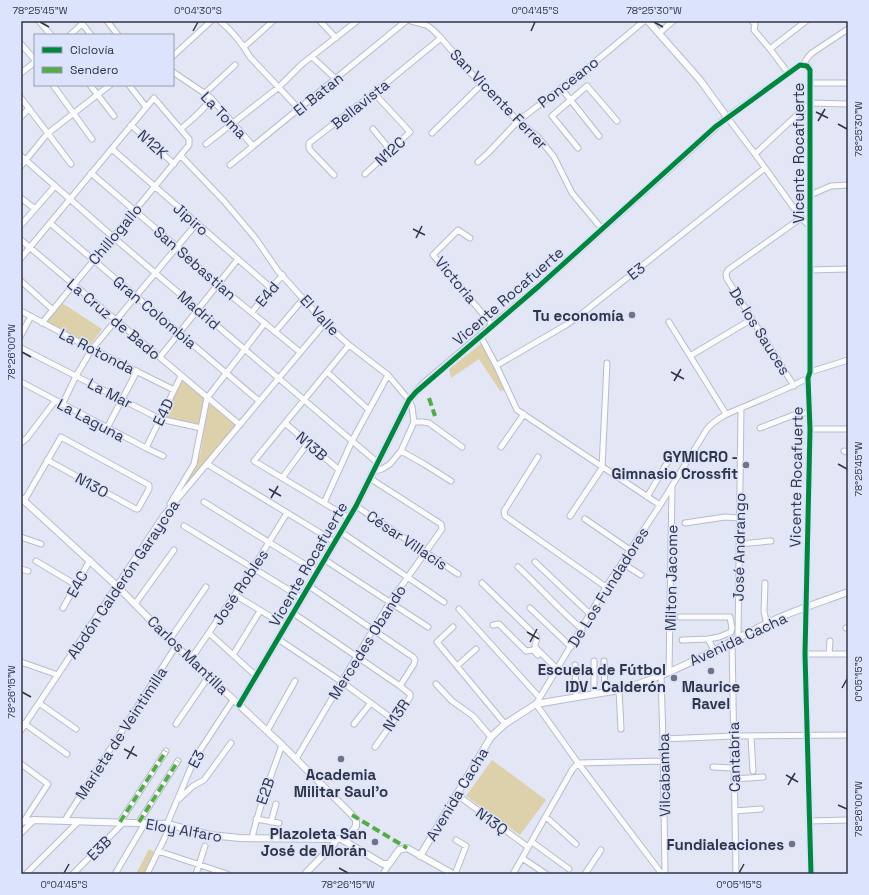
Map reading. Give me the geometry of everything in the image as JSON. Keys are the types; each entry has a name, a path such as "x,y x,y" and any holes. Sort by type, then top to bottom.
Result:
{"street":[{"path":"38,21 50,34"},
{"path":"107,21 117,34"},
{"path":"174,55 211,21"},
{"path":"220,21 231,30 250,57 299,109"},
{"path":"244,47 273,21"},
{"path":"320,21 336,38"},
{"path":"206,144 279,87 302,64 357,21"},
{"name":"El Batan","path":"230,166 406,21"},
{"name":"San Vicente Ferrer","path":"411,21 426,25 441,38 471,73 518,121 538,136 554,157 572,193 602,229"},
{"name":"Ponceano","path":"478,162 518,121 644,21"},
{"path":"648,21 700,80 801,218 809,225"},
{"path":"659,33 673,21"},
{"path":"752,21 755,24 754,30 788,73"},
{"path":"770,50 806,21"},
{"path":"71,34 81,23 90,34"},
{"path":"803,65 812,53 848,29"},
{"name":"Bellavista","path":"334,175 311,151 309,145 374,94 441,38"},
{"path":"21,44 34,60"},
{"path":"312,57 336,79"},
{"path":"21,73 34,62"},
{"path":"21,258 154,98 181,129 205,105 209,100 208,95 235,65"},
{"name":"Vicente Rocafuerte","path":"239,705 356,506 409,400 424,383 481,337 727,117 800,65 807,66 810,70 810,372 808,378 810,429 805,654 806,736 811,874"},
{"name":"La Toma","path":"174,73 208,95 253,146"},
{"path":"816,83 848,83"},
{"path":"432,133 482,84"},
{"path":"54,86 92,139"},
{"path":"91,86 114,116"},
{"path":"21,166 47,134 109,86"},
{"path":"131,86 146,107"},
{"path":"578,148 552,116 587,86 617,121"},
{"path":"561,88 600,136"},
{"name":"N12C","path":"365,174 410,134 410,131 374,94"},
{"path":"21,98 71,164"},
{"path":"755,154 810,103 848,104"},
{"path":"21,117 29,108"},
{"name":"N12K","path":"131,126 174,164"},
{"name":"Chillogallo","path":"42,322 189,145 189,139 181,129"},
{"path":"373,129 391,151"},
{"name":"Jipiro","path":"112,149 271,288"},
{"name":"Madrid","path":"21,156 113,237 378,463"},
{"name":"El Valle","path":"181,156 224,201 256,239 278,271 325,322 349,345 388,375 409,400 412,407 414,422"},
{"name":"E3","path":"499,364 579,316 765,168"},
{"name":"San Sebastian","path":"91,173 218,285 300,352"},
{"path":"810,195 831,186 848,185"},
{"path":"21,225 55,186"},
{"path":"21,198 35,209"},
{"name":"De los Sauces","path":"794,386 727,279 727,272 801,218"},
{"name":"Gran Colombia","path":"50,223 260,401"},
{"path":"62,405 76,376 92,349 197,223"},
{"name":"Victoria","path":"470,238 458,230 433,255 493,326"},
{"name":"La Cruz de Bado","path":"21,240 115,321 240,425"},
{"path":"160,357 238,259"},
{"path":"810,270 848,269"},
{"name":"E4d","path":"252,312 283,275"},
{"path":"21,281 53,310"},
{"path":"275,332 304,298"},
{"name":"La Rotonda","path":"21,311 174,390"},
{"path":"21,335 31,316"},
{"path":"690,356 752,319"},
{"name":"Abdón Calderón Garaycoa","path":"21,730 23,724 58,675 164,515 325,322"},
{"path":"669,322 726,414"},
{"path":"164,515 194,464 207,398 265,323"},
{"path":"481,337 517,410 647,497 661,504 672,506"},
{"path":"349,345 254,461 349,518"},
{"name":"La Mar","path":"21,348 160,419 201,428"},
{"path":"810,372 848,360"},
{"path":"570,516 602,468 607,363"},
{"path":"107,428 137,372"},
{"path":"327,372 369,410"},
{"path":"324,503 352,441 388,375"},
{"name":"E4D","path":"146,448 181,376"},
{"name":"De Los Fundadores","path":"536,704 606,587 661,504 707,429 726,414 794,386 808,378"},
{"name":"La Laguna","path":"21,382 62,405 163,456"},
{"path":"21,443 55,401"},
{"name":"José Andrango","path":"735,639 740,518 741,408"},
{"path":"760,428 799,413 809,412"},
{"path":"501,446 524,414"},
{"path":"375,470 382,469 390,464 401,451 414,422 429,423 462,447"},
{"name":"N13B","path":"285,423 339,470"},
{"path":"810,429 848,429"},
{"name":"N13O","path":"61,437 150,487 138,509 47,460 61,437"},
{"path":"21,448 26,438"},
{"path":"282,478 308,443"},
{"path":"401,451 451,481"},
{"path":"538,457 504,511 505,516 606,587"},
{"path":"22,500 47,460"},
{"path":"647,497 668,463"},
{"path":"207,464 335,542"},
{"name":"Mercedes Obando","path":"296,759 373,629 442,527 439,523 370,479"},
{"name":"Milton Jacome","path":"669,672 672,485"},
{"name":"Carlos Mantilla","path":"22,500 90,560 136,604 176,646 282,745 352,815 356,820 356,826 346,841"},
{"path":"204,502 317,572"},
{"name":"César Villacís","path":"356,506 458,574"},
{"name":"José Robles","path":"191,659 253,568 286,513"},
{"path":"685,523 725,517 740,518"},
{"path":"585,519 630,550"},
{"path":"184,526 302,598"},
{"path":"341,532 444,602"},
{"path":"21,537 41,544"},
{"path":"739,544 772,541"},
{"path":"136,604 174,550"},
{"name":"E4C","path":"63,608 90,560"},
{"path":"325,560 428,627"},
{"path":"36,561 76,585"},
{"path":"535,562 590,614"},
{"path":"622,563 641,575"},
{"path":"518,567 539,586 550,600 582,629"},
{"path":"21,569 28,571"},
{"path":"482,583 536,636 537,640 535,646 556,670"},
{"path":"765,583 764,612 767,624"},
{"path":"293,613 400,686 414,664 414,659 373,629 309,586"},
{"path":"170,639 206,587"},
{"name":"Avenida Cacha","path":"420,856 491,737 505,724 536,704 576,696 619,690 661,675 767,624 848,592"},
{"path":"235,595 286,626"},
{"path":"530,608 571,646"},
{"path":"459,609 539,697"},
{"path":"233,655 260,610"},
{"path":"680,618 730,617 732,628 731,632 719,637 682,640"},
{"path":"493,625 500,625 524,649 527,651 532,649 534,650 556,670"},
{"path":"454,627 437,642 505,724"},
{"path":"209,633 256,676"},
{"path":"278,639 342,682 370,704 394,720"},
{"path":"708,639 714,650"},
{"name":"Cantabria","path":"735,639 733,768 736,874"},
{"path":"829,654 830,641"},
{"name":"Marieta de Veintimilla","path":"65,820 176,646"},
{"path":"457,666 476,649"},
{"path":"805,654 848,654"},
{"path":"594,661 594,694"},
{"path":"604,661 605,692"},
{"path":"21,662 58,675"},
{"path":"575,665 576,696"},
{"name":"Vilcabamba","path":"661,675 665,874"},
{"path":"176,724 209,676"},
{"path":"267,731 295,681"},
{"path":"436,684 452,701 473,716 491,737"},
{"name":"N13R","path":"375,747 406,705 410,696 409,693 400,686"},
{"path":"619,690 621,728"},
{"name":"E3","path":"147,874 158,851 176,802 195,758 233,700"},
{"path":"39,703 76,729"},
{"path":"354,724 370,704"},
{"path":"536,704 578,763 662,874"},
{"path":"23,724 67,754"},
{"path":"663,739 734,736 848,735"},
{"path":"751,737 753,771"},
{"path":"176,802 193,786 204,780 231,743"},
{"name":"E2B","path":"252,838 256,819 282,745"},
{"name":"E3B","path":"73,874 122,822 166,751"},
{"path":"115,874 142,822 178,761"},
{"path":"513,874 572,770 578,763 663,761"},
{"path":"21,764 48,784 23,821"},
{"path":"713,767 733,768"},
{"path":"734,779 763,777"},
{"name":"N13Q","path":"456,794 528,847"},
{"path":"271,822 276,804"},
{"path":"735,811 761,809"},
{"path":"546,817 576,844"},
{"path":"256,819 280,823"},
{"path":"21,833 34,820"},
{"name":"Eloy Alfaro","path":"23,821 65,820 142,822 169,824 210,835 230,838 342,839 346,841"},
{"path":"809,821 848,820"},
{"path":"21,869 26,874 79,821"},
{"path":"305,874 334,844 336,839"},
{"path":"383,874 400,850 407,848 454,874 466,846 456,840"},
{"path":"346,841 377,861 386,865 389,864"},
{"path":"532,842 569,869"},
{"path":"196,874 205,846"},
{"path":"585,874 601,850"},
{"path":"158,851 227,874"},
{"path":"522,858 546,874"}],"shaded area":[{"path":"62,303 102,329 91,344 46,322"},
{"path":"482,343 499,366 508,390 500,391 479,359 451,378 449,369"},
{"path":"182,380 205,399 200,426 162,418"},
{"path":"209,402 236,425 205,464 182,489 200,455"},
{"path":"492,760 546,800 520,835 466,796"},
{"path":"149,849 154,852 144,874 136,874"}],"marked path":[{"path":"429,398 435,416"},
{"path":"120,822 166,751"},
{"path":"139,822 178,761"},
{"path":"352,815 407,848"}],"cycle path":[{"path":"239,705 356,506 409,400 416,392 539,286 715,127 800,65 807,66 810,70 810,372 808,378 810,429 805,654 811,874"}],"place":[{"name":"Tu economía","path":"632,315"},
{"name":"GYMICRO - Gimnasio Crossfit","path":"746,465"},
{"name":"Maurice Ravel","path":"711,671"},
{"name":"Escuela de Fútbol IDV - Calderón","path":"674,678"},
{"name":"Academia Militar Saul'o","path":"341,759"},
{"name":"Plazoleta San José de Morán","path":"375,842"},
{"name":"Fundialeaciones","path":"792,844"}]}
